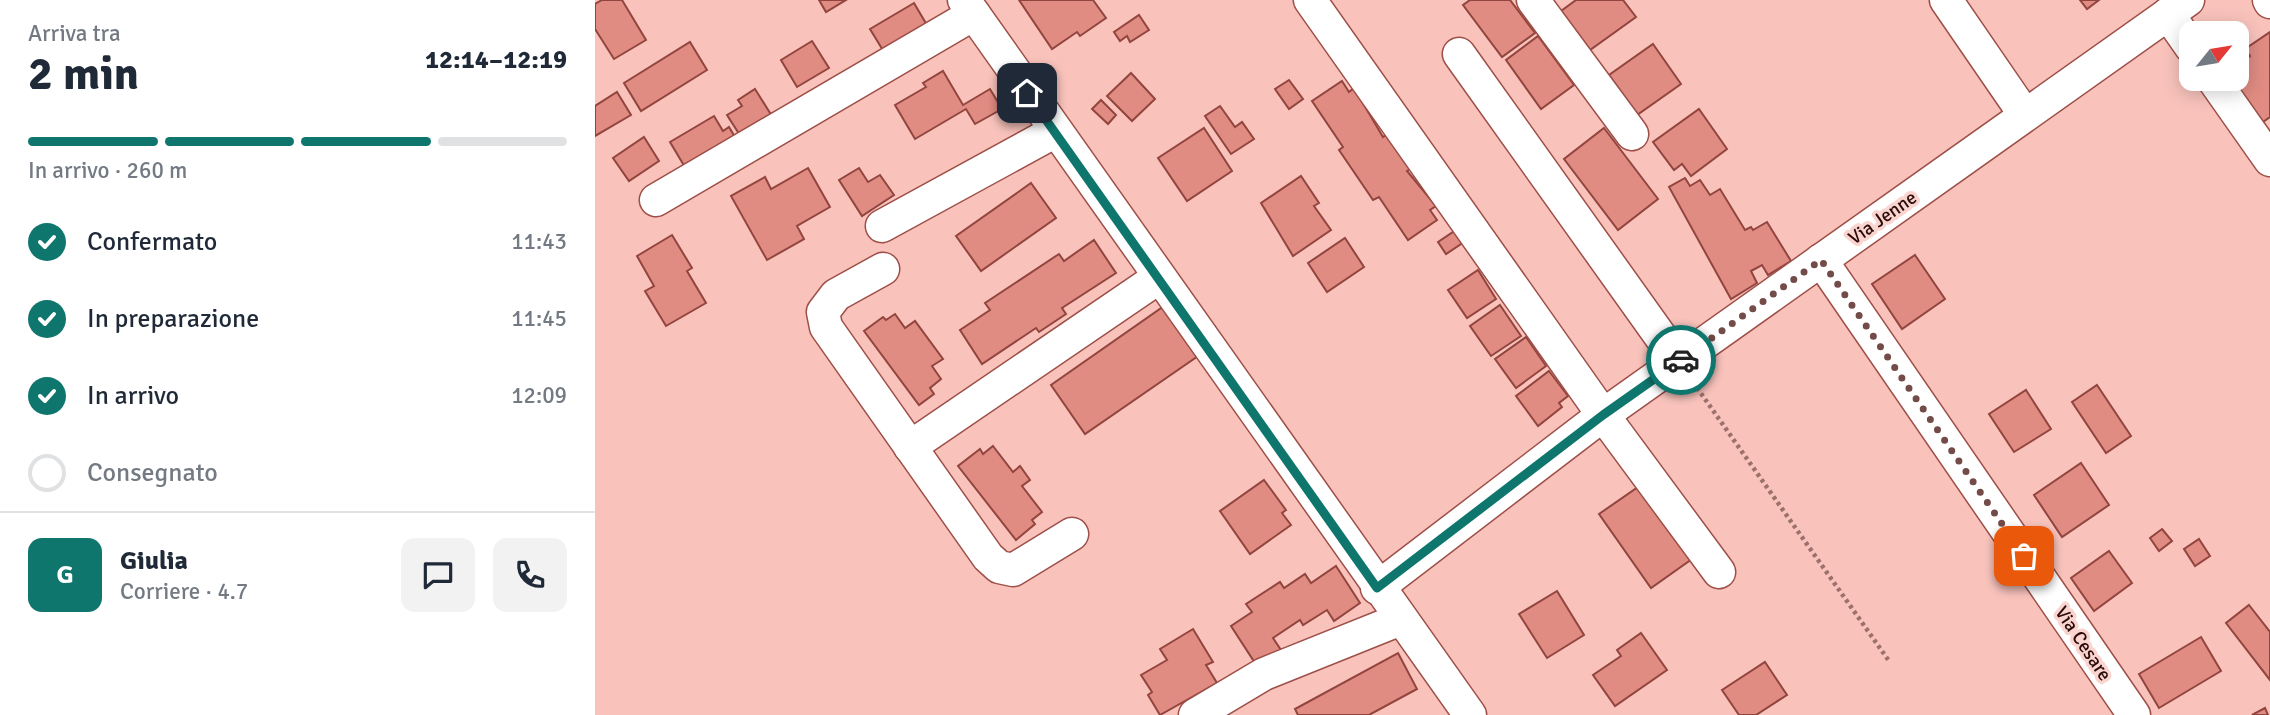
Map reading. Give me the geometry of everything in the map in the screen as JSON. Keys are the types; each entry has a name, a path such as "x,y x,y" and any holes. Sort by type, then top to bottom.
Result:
{"street":[{"path":"1310,0 1603,415 1719,572"},
{"path":"1533,0 1632,134"},
{"path":"1947,0 2025,116"},
{"path":"656,200 969,7 1054,132 1470,715"},
{"name":"Via Jenne","path":"1377,588 1603,415 2178,7"},
{"path":"1459,54 1678,361"},
{"path":"2221,91 2270,160"},
{"path":"882,226 1054,132"},
{"name":"Via Cesare","path":"1821,260 2134,715"},
{"path":"883,269 830,300 825,306 823,319 830,334 988,557 1006,570 1022,568 1072,534"},
{"path":"910,447 1158,278"},
{"path":"1195,715 1263,674 1401,619"}],"path":[{"path":"1678,361 1889,661"}],"building":[{"path":"602,0 622,0 646,40 614,59 595,29 595,4"},
{"path":"819,0 846,0 826,12"},
{"path":"1019,0 1093,0 1106,18 1080,36 1077,32 1052,49"},
{"path":"1470,0 1510,0 1535,33 1502,57 1463,5"},
{"path":"1576,0 1623,0 1636,17 1590,50 1561,11"},
{"path":"2080,0 2099,0 2087,9"},
{"path":"914,3 931,32 887,57 870,29"},
{"path":"1139,15 1149,30 1130,42 1127,36 1120,41 1114,32"},
{"path":"2270,32 2270,117 2260,124 2238,91 2249,91 2249,46"},
{"path":"1538,36 1574,85 1541,109 1506,60"},
{"path":"812,41 829,68 797,87 781,60"},
{"path":"690,42 707,70 641,111 624,83"},
{"path":"1653,44 1681,84 1637,115 1609,75"},
{"path":"943,71 963,105 990,89 1002,109 975,124 966,109 915,139 895,105 926,87 923,83"},
{"path":"1131,73 1155,99 1132,121 1107,96"},
{"path":"1289,80 1303,99 1289,109 1275,89"},
{"path":"1342,81 1349,92 1354,88 1383,137 1390,132 1414,167 1407,171 1436,206 1430,210 1437,220 1408,240 1379,197 1373,200 1339,150 1343,147 1312,101"},
{"path":"755,89 775,121 743,140 727,115 742,106 738,100"},
{"path":"617,92 631,115 595,136 595,106"},
{"path":"1101,100 1116,115 1108,124 1092,109"},
{"path":"1220,106 1235,127 1242,122 1254,139 1231,154 1205,116"},
{"path":"1699,109 1727,149 1691,176 1682,164 1674,170 1653,142"},
{"path":"714,116 723,131 729,127 739,144 689,174 670,142"},
{"path":"1204,128 1232,171 1187,201 1158,158"},
{"path":"1604,128 1658,199 1618,230 1564,159"},
{"path":"644,137 659,161 629,181 613,158"},
{"path":"808,168 830,207 797,226 804,239 767,260 731,196 765,177 771,189"},
{"path":"859,168 868,182 880,175 894,195 862,216 839,180"},
{"path":"1301,176 1319,203 1314,206 1331,230 1293,256 1261,203"},
{"path":"1685,178 1690,186 1700,180 1710,195 1720,189 1745,230 1751,227 1753,230 1767,222 1791,261 1768,275 1762,265 1751,271 1757,283 1731,299 1669,187"},
{"path":"1031,183 1056,218 981,271 956,236"},
{"path":"1459,228 1467,240 1446,254 1438,242"},
{"path":"672,235 692,268 687,271 706,303 666,326 645,291 654,286 637,256"},
{"path":"1345,238 1364,267 1327,292 1308,263"},
{"path":"1094,240 1116,273 1062,308 1066,314 1039,332 1036,328 982,364 960,330 990,310 985,303 1059,254 1064,261"},
{"path":"1915,255 1945,299 1902,329 1872,284"},
{"path":"1478,270 1496,299 1467,318 1448,290"},
{"path":"1167,304 1201,354 1085,434 1051,385"},
{"path":"1500,305 1521,336 1491,356 1470,326"},
{"path":"895,314 905,328 915,321 943,359 932,366 941,379 930,388 934,394 919,405 864,331 883,317 886,320"},
{"path":"1526,337 1546,366 1516,388 1495,359"},
{"path":"1549,371 1568,396 1559,403 1562,407 1538,426 1516,396"},
{"path":"2097,385 2131,436 2106,453 2072,402"},
{"path":"2026,390 2051,429 2014,452 1989,414"},
{"path":"993,446 1013,472 1020,466 1030,480 1022,486 1042,512 1032,520 1035,524 1016,540 958,466 980,449 983,454"},
{"path":"2081,463 2109,505 2062,537 2034,495"},
{"path":"1264,480 1286,510 1282,513 1291,525 1250,554 1220,511"},
{"path":"1641,485 1692,559 1651,588 1599,514"},
{"path":"2162,529 2172,541 2159,551 2150,538"},
{"path":"2199,539 2210,556 2195,566 2184,549"},
{"path":"2109,551 2132,583 2094,611 2071,578"},
{"path":"1336,566 1360,603 1334,621 1327,610 1303,625 1300,620 1273,638 1281,650 1257,666 1231,626 1252,612 1246,604 1280,582 1284,588 1305,574 1311,583"},
{"path":"1557,591 1584,635 1547,658 1519,614"},
{"path":"2249,605 2270,632 2270,680 2226,623"},
{"path":"1193,629 1213,662 1206,665 1217,683 1160,715 1148,695 1152,692 1141,675 1167,660 1160,649"},
{"path":"1641,633 1667,670 1615,706 1593,675 1621,656 1617,650"},
{"path":"2201,637 2221,671 2159,708 2139,674"},
{"path":"1398,653 1417,689 1369,715 1298,715 1295,709"},
{"path":"1765,662 1787,695 1756,715 1739,715 1722,690"},
{"path":"2265,708 2268,715 2252,715"}],"way so far":[{"path":"1681,360 1821,260 2024,556"}],"route":[{"path":"1027,93 1377,588 1603,415 1681,360"}]}
